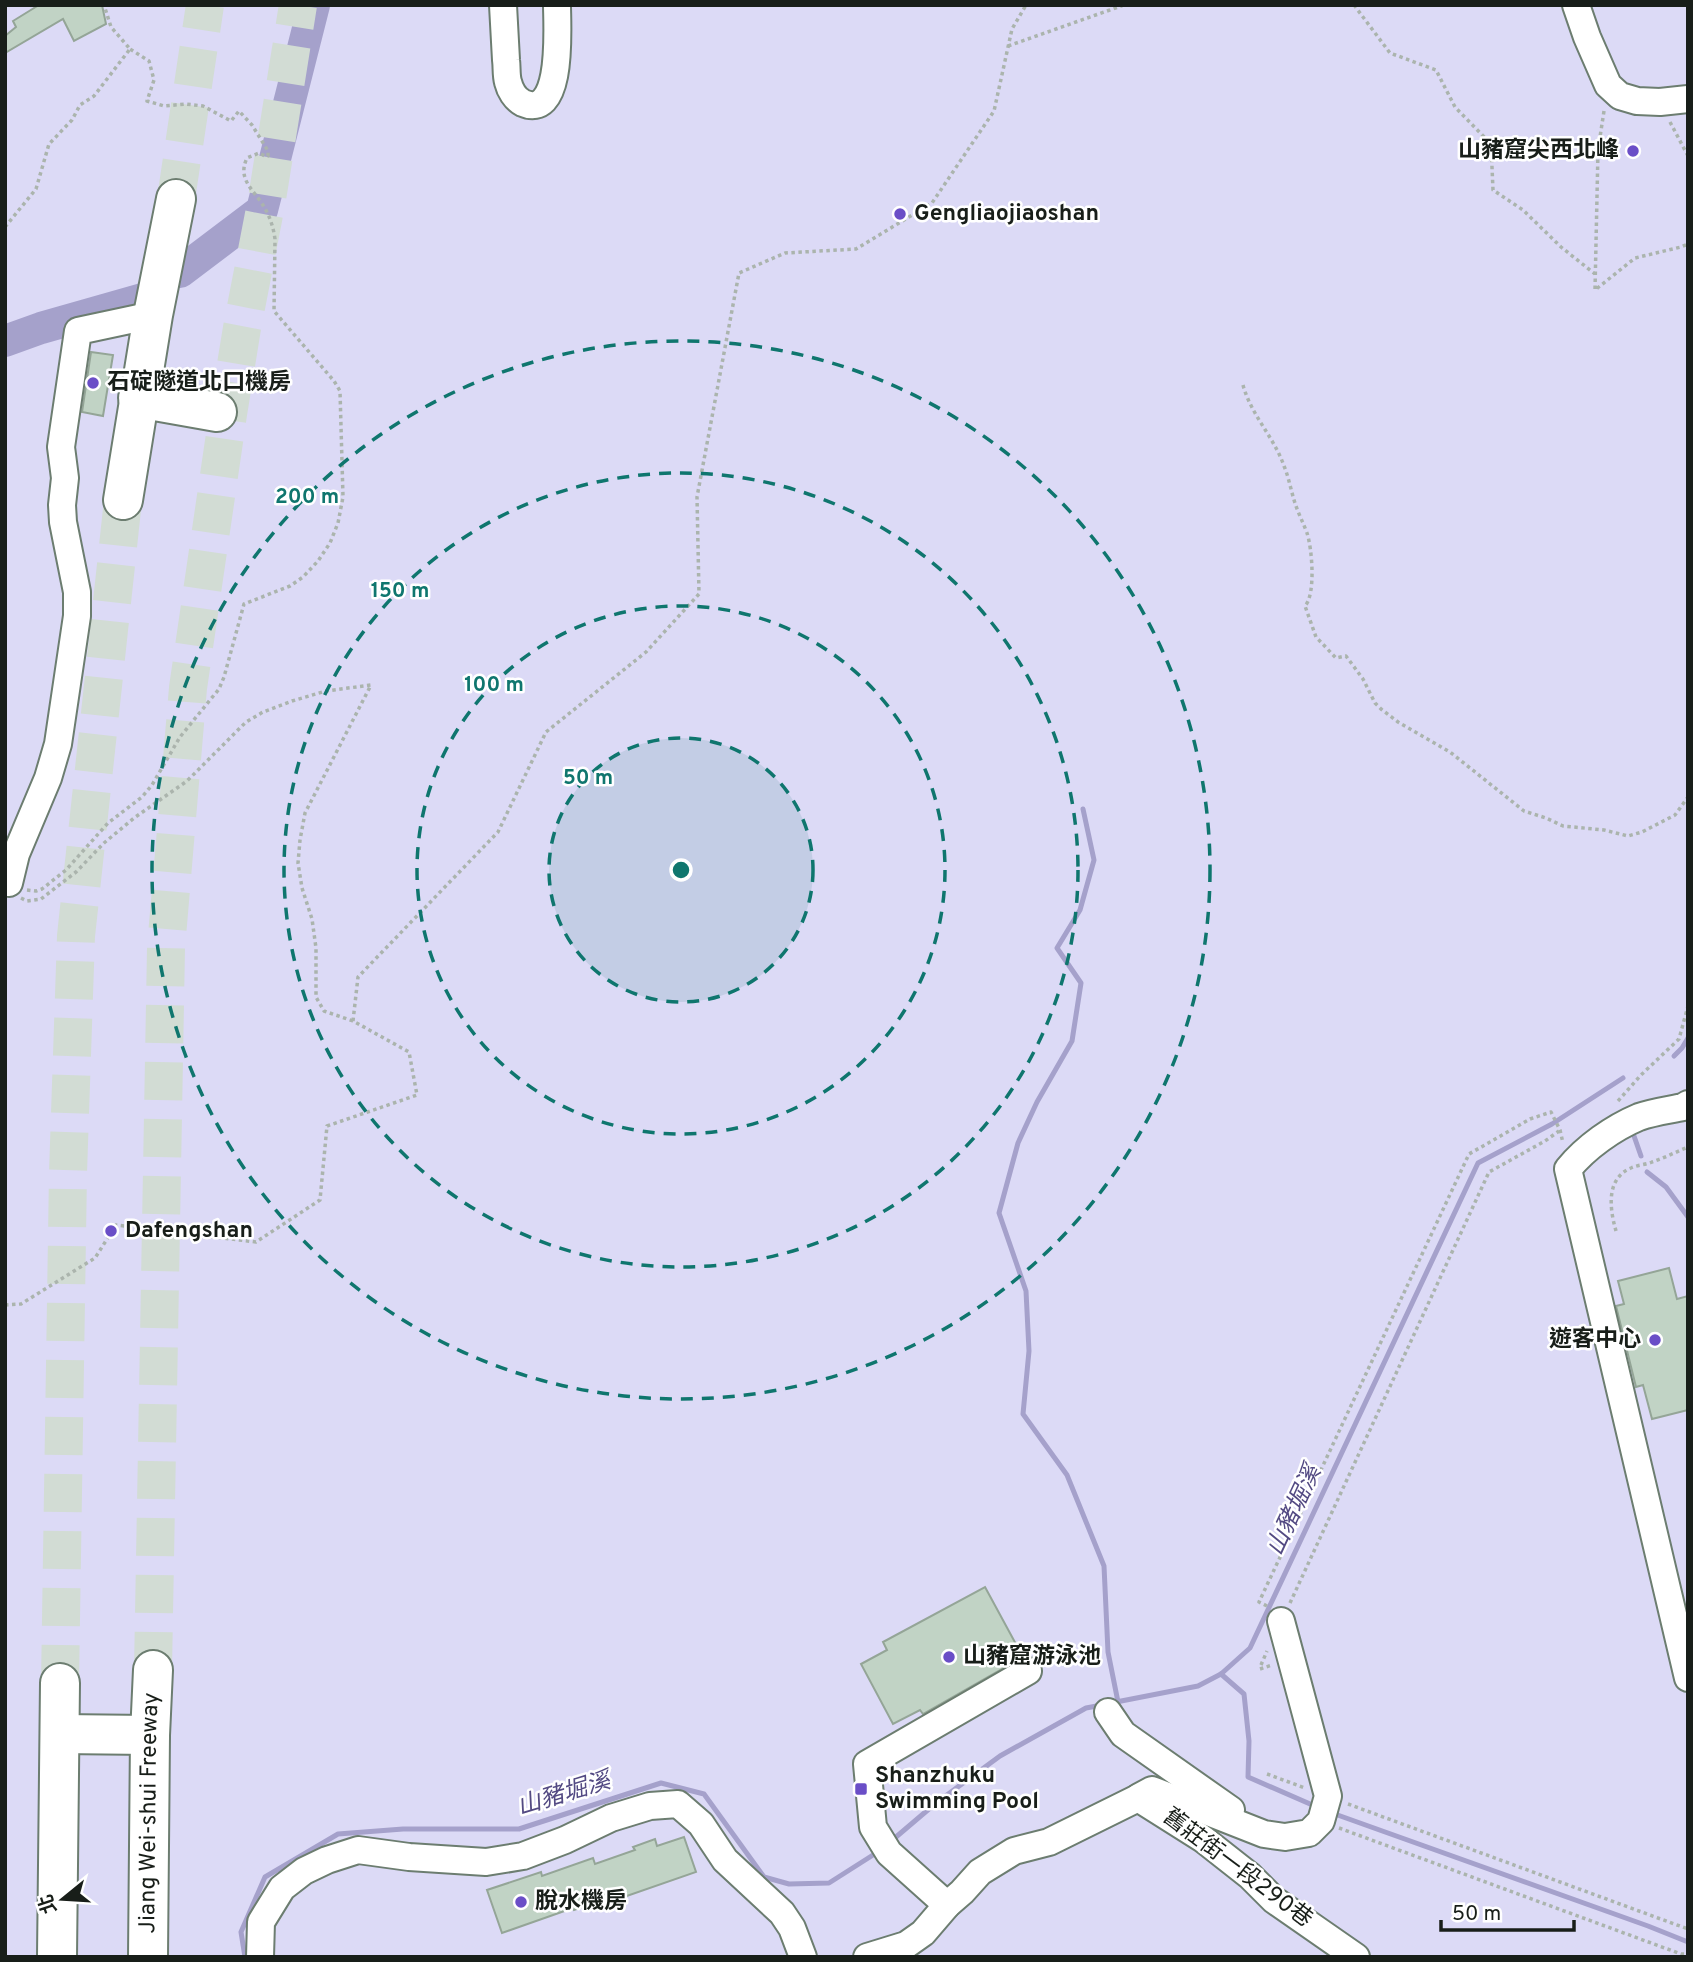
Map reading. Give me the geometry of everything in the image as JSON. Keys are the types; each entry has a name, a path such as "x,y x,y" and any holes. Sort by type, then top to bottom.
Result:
{"highway":[{"path":"123,500 138,398 176,199"},
{"path":"138,398 217,412"},
{"name":"Jiang Wei-shui Freeway","path":"148,1957 149,1735 153,1670"},
{"path":"58,1941 60,1683"},
{"path":"60,1734 149,1735"}],"street":[{"path":"503,5 508,83 516,99 527,105 538,103 548,96 553,83 557,51 557,5"},
{"path":"1576,5 1608,85 1620,96 1637,101 1688,99"},
{"path":"9,883 16,854 48,778 58,744 77,616 77,592 63,522 65,478 61,447 78,331 153,315"},
{"path":"1688,1104 1640,1116 1609,1133 1568,1169 1688,1678"},
{"path":"1138,1798 1152,1790 1264,1834 1285,1837 1308,1833 1324,1809 1281,1621"},
{"path":"947,1905 889,1853 873,1827 867,1764 1028,1671"},
{"path":"1108,1712 1123,1734 1264,1834"},
{"name":"舊莊街一段290巷","path":"867,1957 906,1945 923,1933 980,1872 1014,1851 1049,1842 1138,1798 1203,1839 1250,1876 1274,1900 1356,1957"},
{"path":"260,1957 261,1922 282,1888 304,1871 327,1860 358,1850 409,1857 486,1862 523,1856 611,1818 650,1806 678,1804 701,1824 725,1860 782,1913 792,1928 803,1957"}],"path":[{"path":"9,883 30,891 42,889 66,870 108,823 147,791 180,737 219,689 244,604 290,586 318,561 330,543 338,523 343,497 340,391 274,311 274,228 244,178 247,158 259,153 268,156 268,151 252,125 239,111 231,121 203,106 164,106 147,101 154,80 149,61 130,49 111,27 104,5"},
{"path":"354,1021 358,977 498,832 546,732 646,652 699,594 697,498 739,273 785,253 856,249 932,203 994,111 1012,29 1026,5"},
{"path":"1008,46 1124,5"},
{"path":"1354,5 1390,53 1436,70 1455,107 1491,144 1493,190 1523,210 1561,247 1595,274"},
{"path":"5,228 36,189 49,144 72,120 80,105 94,96 130,49"},
{"path":"1608,85 1598,150 1595,290 1635,258 1688,244"},
{"path":"1660,102 1688,156"},
{"path":"1243,385 1250,407 1284,466 1307,533 1311,555 1311,582 1310,601 1306,606 1316,637 1336,658 1346,656 1363,679 1374,703 1398,723 1450,752 1524,811 1563,826 1604,830 1628,836 1675,815 1688,797"},
{"path":"5,1305 21,1304 95,1258 117,1226 256,1242 320,1200 327,1126 417,1095 409,1052 354,1021 324,1011 316,997 316,948 299,863 305,813 371,685 304,697 263,712 246,722 187,781 134,818 76,872 41,899 27,901 15,894 9,883"},
{"path":"1609,1133 1616,1104 1641,1075 1679,1039 1688,1006"},
{"path":"1259,1602 1469,1154 1530,1119 1551,1112 1560,1130 1568,1169"},
{"path":"1261,1665 1489,1172 1560,1130"},
{"path":"1616,1231 1611,1213 1611,1191 1619,1176 1629,1168 1651,1163 1688,1147"},
{"path":"1267,1774 1324,1809 1681,1954 1688,1954"},
{"path":"1324,1809 1688,1929"}],"shaded area":[{"path":"5,5 1688,5 1688,1957 5,1957"}],"building":[{"path":"39,5 102,5 106,24 74,41 63,19 5,53 5,36 16,27 13,21"},
{"name":"石碇隧道北口機房","path":"91,352 113,355 103,416 82,412"},
{"name":"遊客中心","path":"1669,1268 1677,1299 1688,1296 1688,1410 1652,1419 1643,1385 1636,1387 1616,1306 1624,1304 1618,1281"},
{"name":"山豬窟游泳池","path":"985,1587 1023,1657 923,1714 920,1710 893,1724 861,1664 887,1650 883,1642"},
{"path":"684,1837 696,1872 621,1898 619,1894 574,1910 573,1908 502,1933 487,1890 541,1872 542,1876 593,1858 595,1864 635,1850 633,1847 655,1839 657,1846"}],"waterway":[{"path":"180,272 262,210 314,5"},
{"path":"5,341 143,299"},
{"path":"1083,809 1094,860 1080,910 1057,948 1081,983 1072,1041 1037,1102 1018,1143 999,1213 1026,1291 1029,1351 1023,1414 1067,1475 1104,1566 1108,1652 1118,1702"},
{"path":"1674,1056 1688,1038"},
{"name":"山豬堀溪","path":"1111,1703 1198,1686 1221,1674 1250,1648 1478,1163 1552,1124 1623,1078"},
{"name":"山豬堀溪","path":"1634,1136 1641,1156"},
{"name":"山豬堀溪","path":"1647,1172 1666,1187 1688,1217"},
{"path":"1221,1674 1244,1694 1249,1741 1248,1777 1317,1807"},
{"name":"山豬堀溪","path":"896,1837 936,1803 1000,1756 1086,1708 1102,1705"},
{"name":"山豬堀溪","path":"245,1957 241,1932 265,1877 338,1834 403,1829 519,1829 661,1783 704,1794 764,1877 789,1884 829,1883 873,1855"},
{"path":"1332,1813 1688,1942"}],"tunnel":[{"path":"176,199 205,5"},
{"path":"153,1670 166,948 188,688 228,414 267,199 298,5"},
{"path":"60,1683 68,1173 76,936 123,500"}],"place":[{"name":"山豬窟尖西北峰","path":"1633,151"},
{"name":"Gengliaojiaoshan","path":"900,214"},
{"name":"石碇隧道北口機房","path":"93,383"},
{"name":"Dafengshan","path":"111,1231"},
{"name":"遊客中心","path":"1655,1340"},
{"name":"山豬窟游泳池","path":"949,1657"},
{"name":"Shanzhuku Swimming Pool","path":"861,1789"},
{"name":"脫水機房","path":"521,1902"}]}
